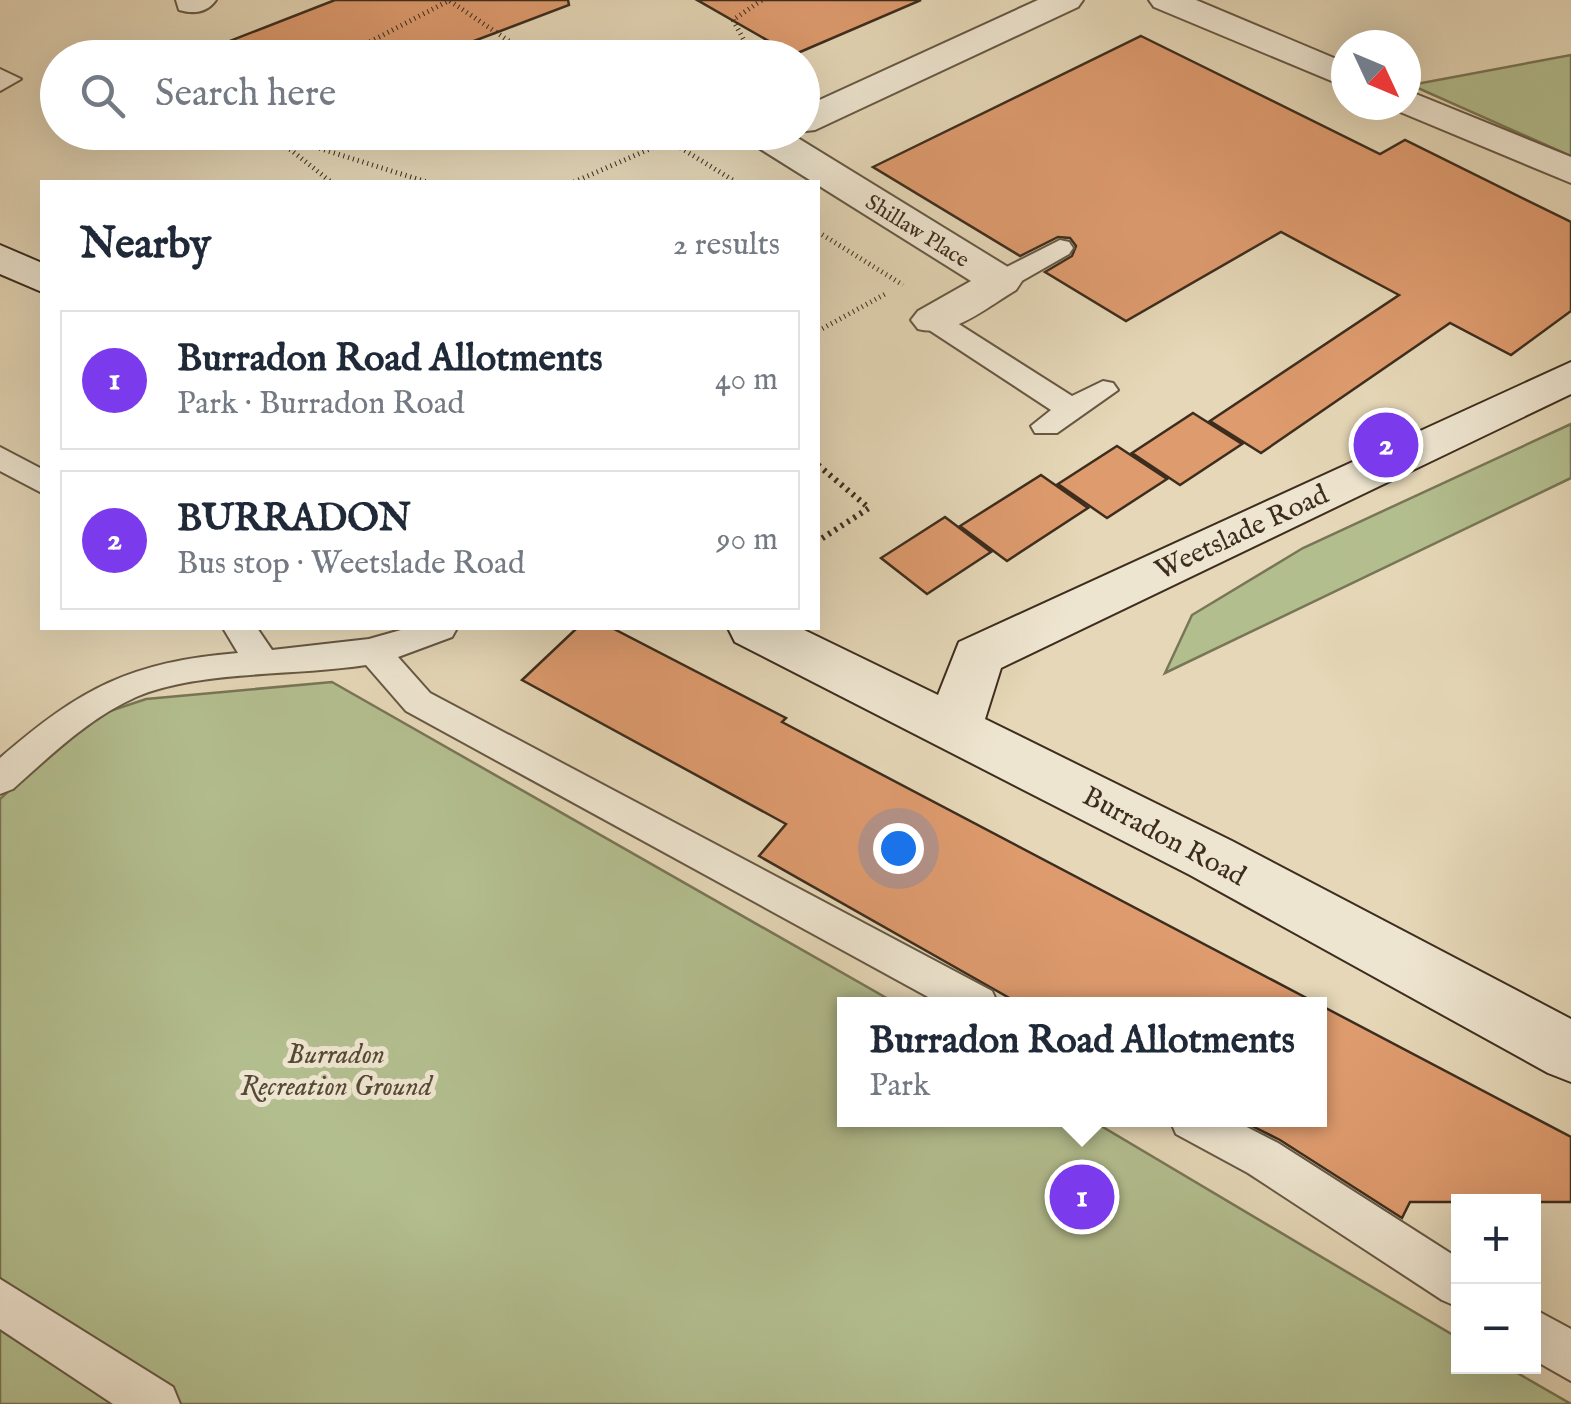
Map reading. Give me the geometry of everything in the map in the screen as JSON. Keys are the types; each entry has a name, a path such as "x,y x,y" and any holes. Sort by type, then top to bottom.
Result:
{"street":[{"name":"Shillaw Place","path":"820,112 1066,0"},
{"path":"1166,0 1331,70"},
{"path":"1421,107 1571,171"},
{"name":"Shillaw Place","path":"806,150 1001,281 934,320"},
{"path":"0,258 40,278"},
{"name":"Weetslade Road","path":"954,726 978,656 1571,376"},
{"name":"Burradon Road","path":"758,630 1211,858 1571,1052"}],"lane":[{"path":"0,76 9,79 0,84"},
{"path":"1001,281 1060,248"},
{"path":"934,320 1072,410"},
{"path":"1046,426 1104,390"},
{"path":"0,457 40,481"},
{"path":"241,630 261,661"},
{"path":"0,779 66,720 143,680 261,661 374,653 435,630"},
{"path":"374,653 418,702 965,997"},
{"path":"1204,1127 1263,1158 1451,1279"},
{"path":"0,1302 156,1404"},
{"path":"1541,1337 1571,1356"}],"path":[{"path":"373,40 450,0 508,40"},
{"path":"744,40 734,20 762,0"},
{"path":"291,150 328,180"},
{"path":"325,150 422,180"},
{"path":"579,180 647,150"},
{"path":"683,150 733,180"},
{"path":"820,233 903,285 934,320"},
{"path":"820,467 869,508 820,539"}],"green space":[{"path":"1571,55 1571,156 1421,89 1421,83"},
{"path":"1571,424 1571,478 1165,673 1192,615 1303,548"},
{"name":"Burradon Recreation Ground","path":"332,682 885,997 837,997 837,1127 1103,1127 1451,1334 1451,1374 1519,1374 1571,1404 0,1404 0,799 86,719 146,699"}],"building":[{"path":"335,0 568,0 569,5 477,40 232,40"},
{"path":"697,0 921,0 820,43 820,40 767,40"},
{"path":"1141,36 1380,154 1405,140 1571,222 1571,311 1511,355 1450,323 1261,453 1210,421 1399,295 1281,232 1126,321 1045,272 1072,256 1076,246 1070,238 1058,237 1020,256 873,167"},
{"path":"1193,413 1242,444 1180,485 1132,453"},
{"path":"1117,446 1167,479 1107,518 1058,484"},
{"path":"1041,475 1088,508 1007,561 960,526"},
{"path":"945,517 991,552 927,594 881,558"},
{"path":"575,630 616,630 786,718 782,722 1305,997 1008,997 759,856 786,824 522,680"},
{"path":"1327,1009 1571,1137 1571,1202 1541,1202 1541,1194 1451,1194 1451,1202 1410,1202 1402,1218 1254,1127 1327,1127"}],"place":[{"name":"BURRADON","path":"1386,445"},
{"name":"Burradon Road Allotments","path":"1082,1197"}]}
